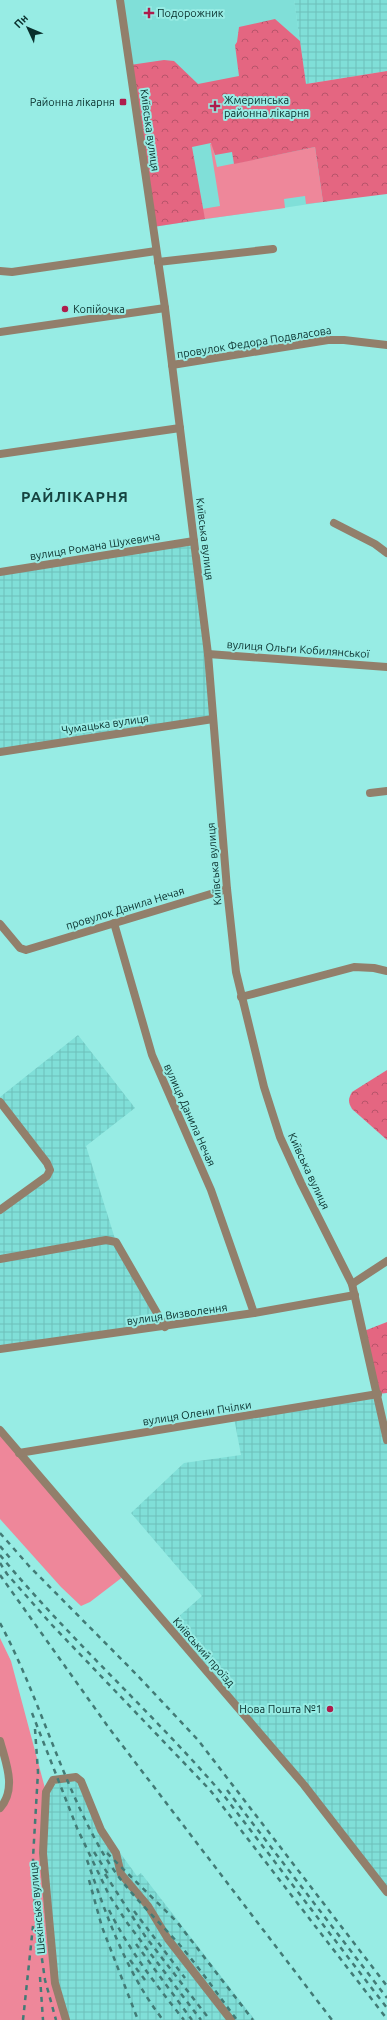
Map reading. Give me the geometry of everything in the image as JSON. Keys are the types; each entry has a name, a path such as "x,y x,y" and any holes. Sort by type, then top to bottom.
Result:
{"street":[{"name":"Київська вулиця","path":"120,0 165,308 208,654 227,889 234,958 241,998 264,1087 280,1137 301,1183 352,1284 378,1394 387,1440"},
{"path":"158,262 273,249"},
{"path":"0,272 12,272 156,251"},
{"path":"0,332 165,308"},
{"name":"провулок Федора Подвласова","path":"172,366 328,340 344,340 387,345"},
{"path":"0,454 180,428"},
{"path":"334,524 375,544 387,553"},
{"name":"вулиця Романа Шухевича","path":"0,572 194,541"},
{"name":"вулиця Ольги Кобилянської","path":"208,654 387,667"},
{"name":"Чумацька вулиця","path":"0,752 213,719"},
{"path":"370,793 387,791"},
{"name":"провулок Данила Нечая","path":"0,924 20,948 24,950 227,889"},
{"name":"вулиця Данила Нечая","path":"114,923 152,1055 211,1190 254,1314"},
{"path":"241,998 354,967 364,967 387,971"},
{"path":"0,1102 48,1163 50,1170 47,1176 0,1210"},
{"path":"0,1259 106,1240 116,1242 165,1327"},
{"path":"352,1284 387,1261"},
{"name":"вулиця Визволення","path":"0,1349 254,1314 355,1295"},
{"name":"вулиця Олени Пчілки","path":"19,1453 378,1394"},
{"name":"Київський проїзд","path":"0,1430 304,1785 387,1892"},
{"path":"0,1742 9,1779 8,1793 0,1808"},
{"name":"Шекінська вулиця","path":"66,2020 55,1983 43,1853 46,1792 54,1780 76,1777 81,1781 101,1830 116,1853 120,1874 148,1906 168,1939 231,2020"}],"shaded area":[{"path":"120,0 294,0 323,202 153,227"},
{"path":"294,0 387,0 387,71 306,84"},
{"path":"212,143 217,167 315,147 323,202 306,204 305,196 284,199 285,208 205,219 202,209 220,206 210,144"},
{"path":"194,541 213,719 0,752 0,572"},
{"path":"78,1035 135,1108 86,1146 116,1242 165,1327 0,1349 0,1210 50,1170 0,1102 0,1097"},
{"path":"378,1394 387,1440 387,1890 168,1626 202,1596 131,1513 184,1463 241,1455 234,1418"},
{"path":"0,1430 124,1576 90,1602 81,1606 61,1587 0,1519"},
{"path":"0,1638 11,1661 46,1792 43,1853 55,1983 66,2020 0,2020 0,1808 8,1793 0,1741"},
{"path":"76,1777 96,1820 137,1876 141,1873 255,2020 66,2020 55,1983 43,1853 50,1784"}],"green space":[{"path":"275,19 300,41 306,84 387,71 387,194 323,202 315,147 234,164 232,152 215,155 211,143 192,147 205,219 153,227 130,65 164,60 174,61 198,84 239,76 235,45 237,42 239,27"},
{"path":"387,1070 387,1140 352,1109 349,1100 352,1092"},
{"path":"387,1322 387,1393 378,1394 364,1331"}],"railway":[{"path":"0,1533 29,1566 137,1675 198,1740 387,1986"},
{"path":"0,1546 10,1558"},
{"path":"0,1555 55,1617 198,1766 225,1797 387,2008"},
{"path":"0,1563 7,1574 52,1625 210,1790 387,2019"},
{"path":"0,1575 109,1728 332,2020"},
{"path":"0,1623 27,1681 75,1798 104,1855 130,1891 186,1952 237,2020"},
{"path":"32,1713 77,1828 109,1895 128,1924 201,2020"},
{"path":"35,1729 38,1772 33,1858 35,1910 45,1980 56,2020"},
{"path":"227,1790 387,1998"},
{"path":"94,1852 110,1877"},
{"path":"107,1853 177,1922 253,2020"},
{"path":"87,1860 110,1923 128,1963 138,1983 163,2020"},
{"path":"105,1874 145,1936 210,2020"},
{"path":"89,1880 102,1927 138,2020"},
{"path":"109,1910 134,1953 184,2020"},
{"path":"134,1911 185,1978"},
{"path":"23,2020 33,1926"},
{"path":"136,1944 192,2020"},
{"path":"130,1960 148,1984"},
{"path":"40,1977 43,2020"}],"place":[{"name":"Подорожник","path":"149,13"},
{"name":"Районна лікарня","path":"123,102"},
{"name":"Жмеринська районна лікарня","path":"215,106"},
{"name":"Копійочка","path":"65,309"},
{"name":"Нова Пошта №1","path":"330,1709"}],"district":[{"name":"РАЙЛІКАРНЯ","path":"75,496"}]}
